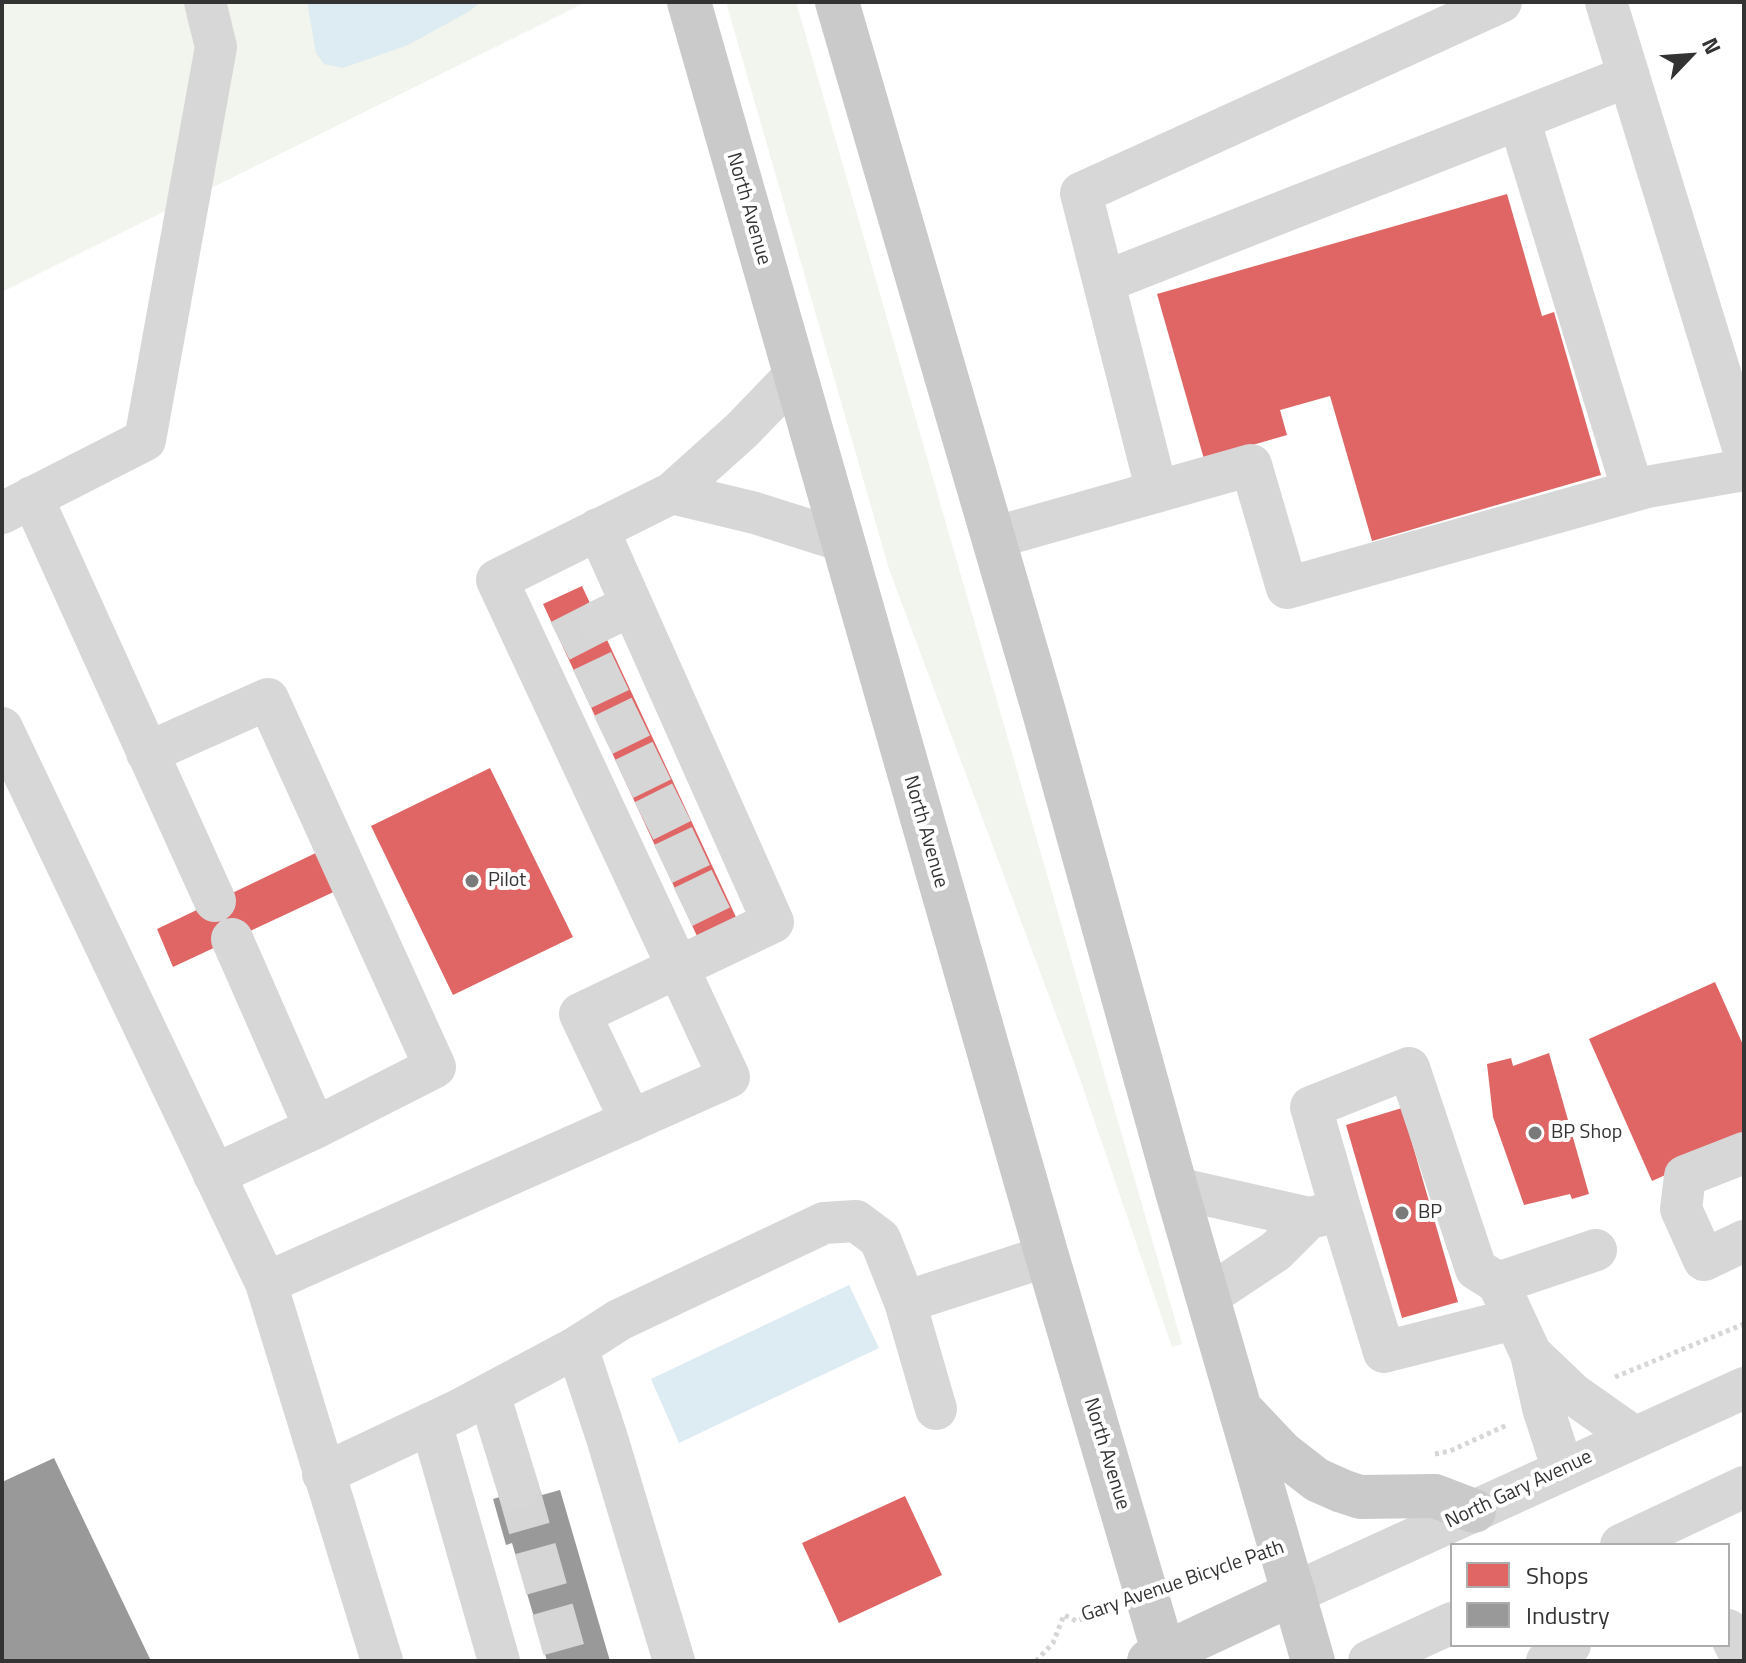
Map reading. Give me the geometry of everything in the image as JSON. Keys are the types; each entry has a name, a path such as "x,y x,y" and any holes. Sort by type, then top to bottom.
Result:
{"main road":[{"name":"North Avenue","path":"689,2 1047,1256 1148,1597 1160,1659"},
{"path":"837,2 1313,1661"},
{"path":"1242,1412 1281,1452 1317,1480 1342,1491 1360,1497 1435,1496 1474,1511"},
{"path":"1160,1659 1294,1593"}],"street":[{"path":"205,2 216,47 145,440 17,505 147,753 215,901"},
{"path":"1157,492 1081,193 1501,2"},
{"path":"1606,2 1744,451"},
{"path":"1104,282 1629,76"},
{"path":"1519,119 1633,491"},
{"path":"266,1283 729,1077 678,968 669,913 589,740 545,647 497,580 672,493 742,430 795,375"},
{"path":"993,538 1251,465 1287,588 1633,491 1744,470"},
{"path":"672,493 755,513 843,541"},
{"path":"598,529 615,613 737,881 773,922 580,1014 631,1121"},
{"path":"147,753 268,699 435,1067 214,1175"},
{"path":"2,728 266,1283 382,1661"},
{"path":"232,939 315,1128"},
{"path":"1596,1250 1514,1319 1384,1352 1325,1214 1311,1107 1409,1068 1476,1269 1514,1319 1573,1394 1634,1437"},
{"path":"1744,1153 1685,1176 1681,1209 1704,1260 1744,1241"},
{"path":"1176,1188 1325,1214"},
{"path":"1207,1297 1325,1214"},
{"path":"323,1474 489,1394 577,1347 619,1320 824,1223 856,1221 880,1239 905,1302 936,1409"},
{"path":"905,1302 1047,1256"},
{"path":"1514,1319 1563,1470"},
{"path":"577,1347 674,1661"},
{"name":"North Gary Avenue","path":"1294,1593 1744,1388"},
{"path":"489,1394 518,1488"},
{"path":"431,1423 499,1661"},
{"path":"1625,1543 1744,1487"},
{"path":"1369,1661 1450,1624"},
{"path":"1730,1634 1743,1661"},
{"path":"1547,1661 1567,1647"}],"path":[{"path":"1601,1382 1744,1324"},
{"name":"Gary Avenue Bicycle Path","path":"1036,1661 1053,1643 1064,1615 1076,1621 1281,1550"}],"shaded area":[{"path":"2,2 586,2 2,292"},
{"path":"307,2 481,2 408,45 343,68 324,64 316,53"},
{"path":"726,2 796,2 1182,1344 1172,1347 1078,1073 889,569"},
{"path":"849,1285 879,1348 679,1443 651,1379"}],"building: Shops":[{"path":"1507,194 1542,316 1554,312 1601,475 1372,541 1330,396 1280,410 1287,435 1204,459 1157,294"},
{"path":"582,586 742,930 703,949 543,604"},
{"name":"Pilot","path":"490,768 573,937 453,995 371,826"},
{"path":"322,850 340,889 173,967 157,929"},
{"path":"1715,982 1744,1047 1744,1140 1652,1181 1589,1039"},
{"name":"BP Shop","path":"1549,1053 1589,1194 1572,1199 1570,1194 1524,1205 1493,1117 1487,1064 1511,1058 1513,1066"},
{"name":"BP","path":"1402,1108 1458,1302 1402,1318 1346,1125"},
{"path":"905,1496 942,1575 839,1623 802,1543"}],"building: Industry":[{"path":"54,1458 151,1661 2,1661 2,1482"},
{"path":"538,1485 542,1495 560,1490 610,1661 547,1661 512,1543 506,1545 493,1499"}],"tunnel":[{"path":"560,641 599,621"},
{"path":"582,689 622,670"},
{"path":"603,735 642,716"},
{"path":"624,779 663,760"},
{"path":"644,821 682,802"},
{"path":"663,864 703,845"},
{"path":"683,907 722,888"},
{"path":"518,1488 567,1661"}],"place":[{"name":"Pilot","path":"472,881"},
{"name":"BP Shop","path":"1535,1133"},
{"name":"BP","path":"1402,1213"}]}
